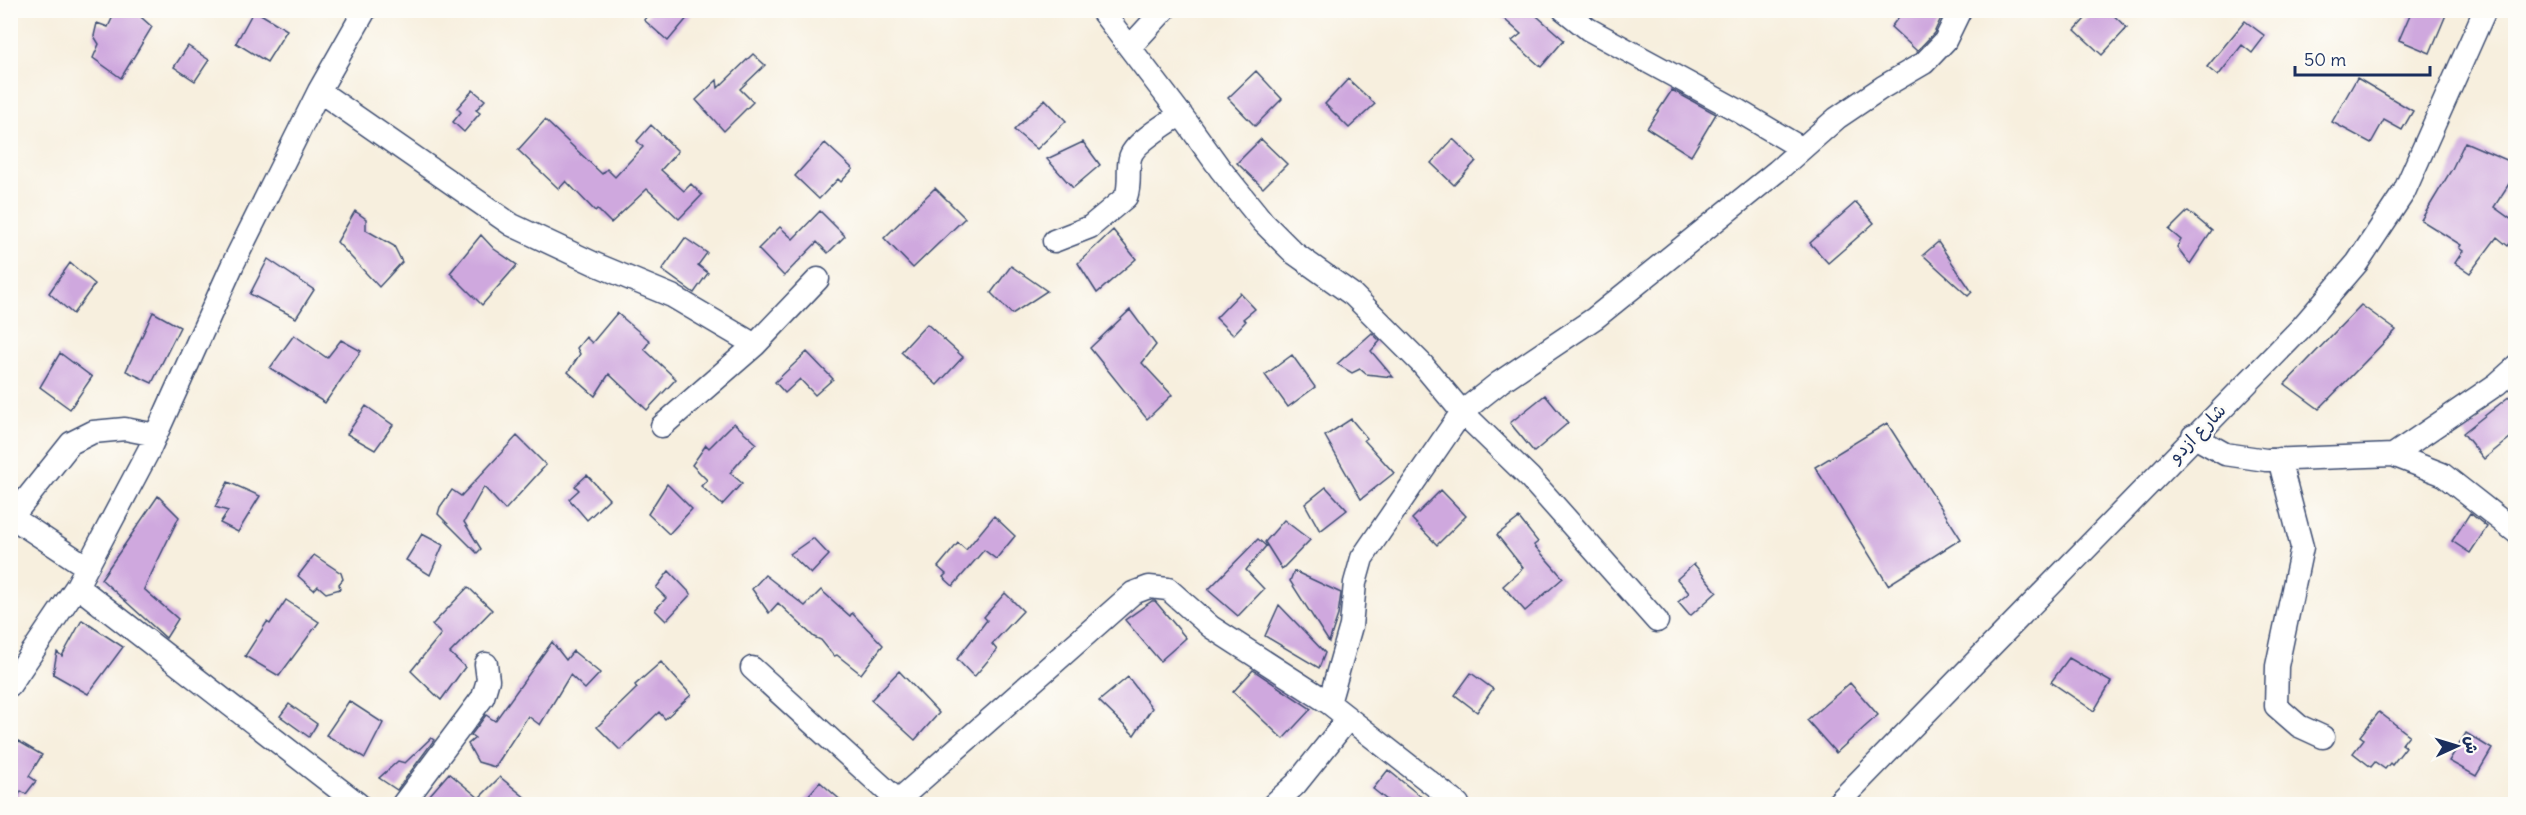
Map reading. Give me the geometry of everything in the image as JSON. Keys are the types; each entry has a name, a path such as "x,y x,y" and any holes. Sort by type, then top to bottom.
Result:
{"street":[{"path":"10,685 82,577 156,435 232,266 319,91 364,10"},
{"path":"1101,10 1263,222 1294,254 1353,295 1422,364 1462,412 1530,478 1658,621"},
{"path":"1130,47 1164,10"},
{"path":"1564,10 1588,29 1737,110 1801,148"},
{"path":"1329,703 1351,626 1355,583 1362,558 1462,412 1500,382 1595,318 1777,171 1837,118 1924,63 1945,41 1960,10"},
{"name":"شارع ازدو","path":"1837,804 2193,436 2302,327 2357,263 2404,192 2485,10"},
{"path":"319,91 512,225 595,264 672,296 755,345"},
{"path":"1054,241 1090,227 1126,196 1129,190 1130,157 1136,147 1181,114"},
{"path":"662,426 755,345 818,279"},
{"path":"2393,455 2497,384 2516,367"},
{"path":"156,435 125,429 93,432 71,443 11,517 358,804"},
{"path":"2193,436 2225,453 2266,460 2393,455 2442,474 2516,532"},
{"path":"2279,459 2302,547 2277,666 2276,706 2299,726 2323,737"},
{"path":"752,668 896,802 1133,593 1149,587 1168,589 1211,627 1329,703 1458,804"},
{"path":"403,804 483,697 488,680 486,664"},
{"path":"1274,804 1296,784 1348,718"}],"building":[{"path":"116,10 133,10 152,27 121,78 93,58 99,44 94,36 97,23 108,27"},
{"path":"254,10 287,30 267,62 236,43"},
{"path":"652,10 694,10 668,41 644,20"},
{"path":"1494,10 1530,10 1564,40 1541,67 1512,41 1521,34"},
{"path":"1904,10 1934,10 1941,18 1934,33 1917,51 1891,27"},
{"path":"2093,10 2108,10 2127,28 2102,55 2075,30"},
{"path":"2412,10 2448,10 2430,53 2399,40"},
{"path":"2245,21 2265,36 2252,53 2242,45 2218,76 2207,67"},
{"path":"188,46 209,60 195,81 174,67"},
{"path":"753,54 765,65 740,89 753,102 724,131 696,100 717,80 718,88"},
{"path":"1256,71 1282,99 1255,126 1228,98"},
{"path":"2357,78 2413,111 2402,130 2384,120 2371,143 2332,122"},
{"path":"1348,79 1375,104 1349,128 1325,104"},
{"path":"473,90 485,100 476,110 480,113 464,132 453,122 461,112 457,108"},
{"path":"1672,90 1716,114 1691,156 1647,128"},
{"path":"1045,99 1066,121 1037,149 1014,130"},
{"path":"545,120 602,174 607,169 615,177 643,147 637,141 651,125 678,151 661,170 684,191 691,184 702,195 679,219 647,189 611,223 597,209 595,211 566,181 559,189 518,150"},
{"path":"1261,139 1287,164 1263,188 1237,163"},
{"path":"1453,139 1476,161 1454,185 1431,163"},
{"path":"1083,142 1100,165 1073,188 1047,159"},
{"path":"2465,142 2516,164 2516,173 2494,207 2516,223 2516,236 2508,246 2497,237 2470,273 2455,263 2463,251 2459,248 2461,245 2421,220 2452,169"},
{"path":"825,143 853,169 841,182 838,179 819,199 795,176"},
{"path":"935,188 965,218 913,268 884,238"},
{"path":"1856,202 1874,223 1828,263 1810,243"},
{"path":"355,211 366,219 366,230 394,246 402,262 379,287 337,242"},
{"path":"820,211 845,236 828,253 817,242 784,276 758,249 780,227 793,239"},
{"path":"2188,211 2212,231 2190,264 2177,247 2181,240 2169,230"},
{"path":"1113,230 1136,259 1097,293 1078,263"},
{"path":"481,235 494,249 517,265 482,305 450,273"},
{"path":"685,238 707,253 698,265 708,273 694,293 662,270"},
{"path":"1938,242 1972,292 1968,296 1923,255"},
{"path":"268,259 314,290 296,318 250,294"},
{"path":"70,263 95,284 73,314 49,293"},
{"path":"1011,266 1047,291 1012,314 991,293"},
{"path":"1240,293 1255,309 1243,319 1246,321 1233,335 1216,318"},
{"path":"2361,305 2396,330 2319,409 2285,384"},
{"path":"1130,310 1156,345 1142,363 1172,395 1147,419 1090,348"},
{"path":"153,312 180,327 152,383 126,371"},
{"path":"617,313 650,341 644,349 676,379 647,410 609,374 595,396 568,372 580,354 577,348 586,337 592,343"},
{"path":"927,324 963,357 937,385 901,352"},
{"path":"1372,333 1380,341 1371,351 1393,377 1366,374 1360,369 1352,373 1337,364"},
{"path":"294,335 327,358 341,340 361,351 325,403 270,368"},
{"path":"807,352 833,379 815,395 800,379 785,393 775,382"},
{"path":"60,353 92,377 70,409 40,387"},
{"path":"1292,355 1315,387 1288,407 1265,375"},
{"path":"2516,391 2516,433 2484,459 2463,433"},
{"path":"1545,395 1568,423 1534,452 1510,423"},
{"path":"366,406 393,425 375,450 347,434"},
{"path":"1351,419 1367,438 1364,440 1394,473 1361,499 1325,436"},
{"path":"734,423 756,443 730,473 742,483 722,505 701,486 707,480 692,465 706,445 709,448"},
{"path":"1887,423 1961,539 1888,585 1815,467"},
{"path":"517,436 546,465 505,510 484,487 464,522 481,549 477,553 438,514 440,507 452,490 461,496"},
{"path":"587,475 609,499 587,520 569,499 579,490 575,486"},
{"path":"228,482 260,496 238,532 220,523 228,511 215,507"},
{"path":"667,484 692,509 669,534 648,514"},
{"path":"1326,487 1347,510 1320,531 1305,504"},
{"path":"1441,490 1466,516 1437,545 1412,519"},
{"path":"158,496 179,517 144,589 178,619 166,638 101,579"},
{"path":"2470,513 2487,527 2470,553 2452,541"},
{"path":"994,516 1015,536 996,559 984,550 953,586 943,577 946,574 938,567 958,543 966,550"},
{"path":"1519,518 1538,542 1534,545 1563,578 1525,611 1503,586 1523,568 1497,535"},
{"path":"1284,520 1310,540 1282,569 1265,542"},
{"path":"422,534 443,545 430,575 406,560"},
{"path":"813,538 829,555 811,574 790,554"},
{"path":"1258,539 1266,546 1246,570 1264,589 1238,616 1208,590"},
{"path":"314,555 341,573 343,579 339,584 340,589 326,593 318,586 314,590 298,576"},
{"path":"1694,564 1717,592 1690,616 1678,602 1689,593 1677,579"},
{"path":"669,571 691,594 666,621 655,610 666,598 656,588"},
{"path":"1294,571 1341,593 1338,615 1329,642 1290,581"},
{"path":"765,575 805,606 821,590 850,616 852,613 883,645 861,674 837,655 834,656 821,640 814,637 778,603 769,613 752,589"},
{"path":"468,587 492,610 450,653 465,667 441,700 411,671 441,634 432,625"},
{"path":"1005,593 1023,611 992,644 997,650 974,677 957,659 987,620 984,617"},
{"path":"286,600 319,622 279,676 245,656 267,622 270,624"},
{"path":"1155,601 1186,638 1160,661 1125,620"},
{"path":"1279,605 1325,653 1319,668 1265,636"},
{"path":"82,620 123,647 88,694 53,674 57,652 62,656"},
{"path":"552,642 566,660 573,651 600,673 585,689 570,675 540,725 528,716 495,767 478,762 468,744 475,738 471,735 486,715 495,721"},
{"path":"2069,658 2111,682 2094,711 2051,682"},
{"path":"661,662 691,695 665,719 659,712 620,750 597,727 637,688 635,685"},
{"path":"1253,670 1311,709 1283,739 1233,692"},
{"path":"899,671 939,713 915,740 871,700"},
{"path":"1471,673 1493,689 1477,712 1455,695"},
{"path":"1128,677 1152,708 1134,735 1099,701"},
{"path":"1850,683 1878,715 1836,753 1807,720"},
{"path":"349,701 383,723 365,758 326,735"},
{"path":"289,704 317,724 309,737 280,716"},
{"path":"2379,712 2409,735 2402,744 2406,747 2392,765 2390,763 2385,769 2375,762 2371,767 2353,753 2364,739 2360,736"},
{"path":"2466,733 2492,749 2476,776 2449,761"},
{"path":"431,738 434,740 397,790 379,778 398,761 405,763"},
{"path":"18,741 42,755 29,776 36,781 26,794 21,791 14,804 10,804 10,752"},
{"path":"1388,770 1430,804 1392,804 1373,789"},
{"path":"449,773 479,798 500,777 533,804 422,804"},
{"path":"820,782 845,804 801,804"}]}
